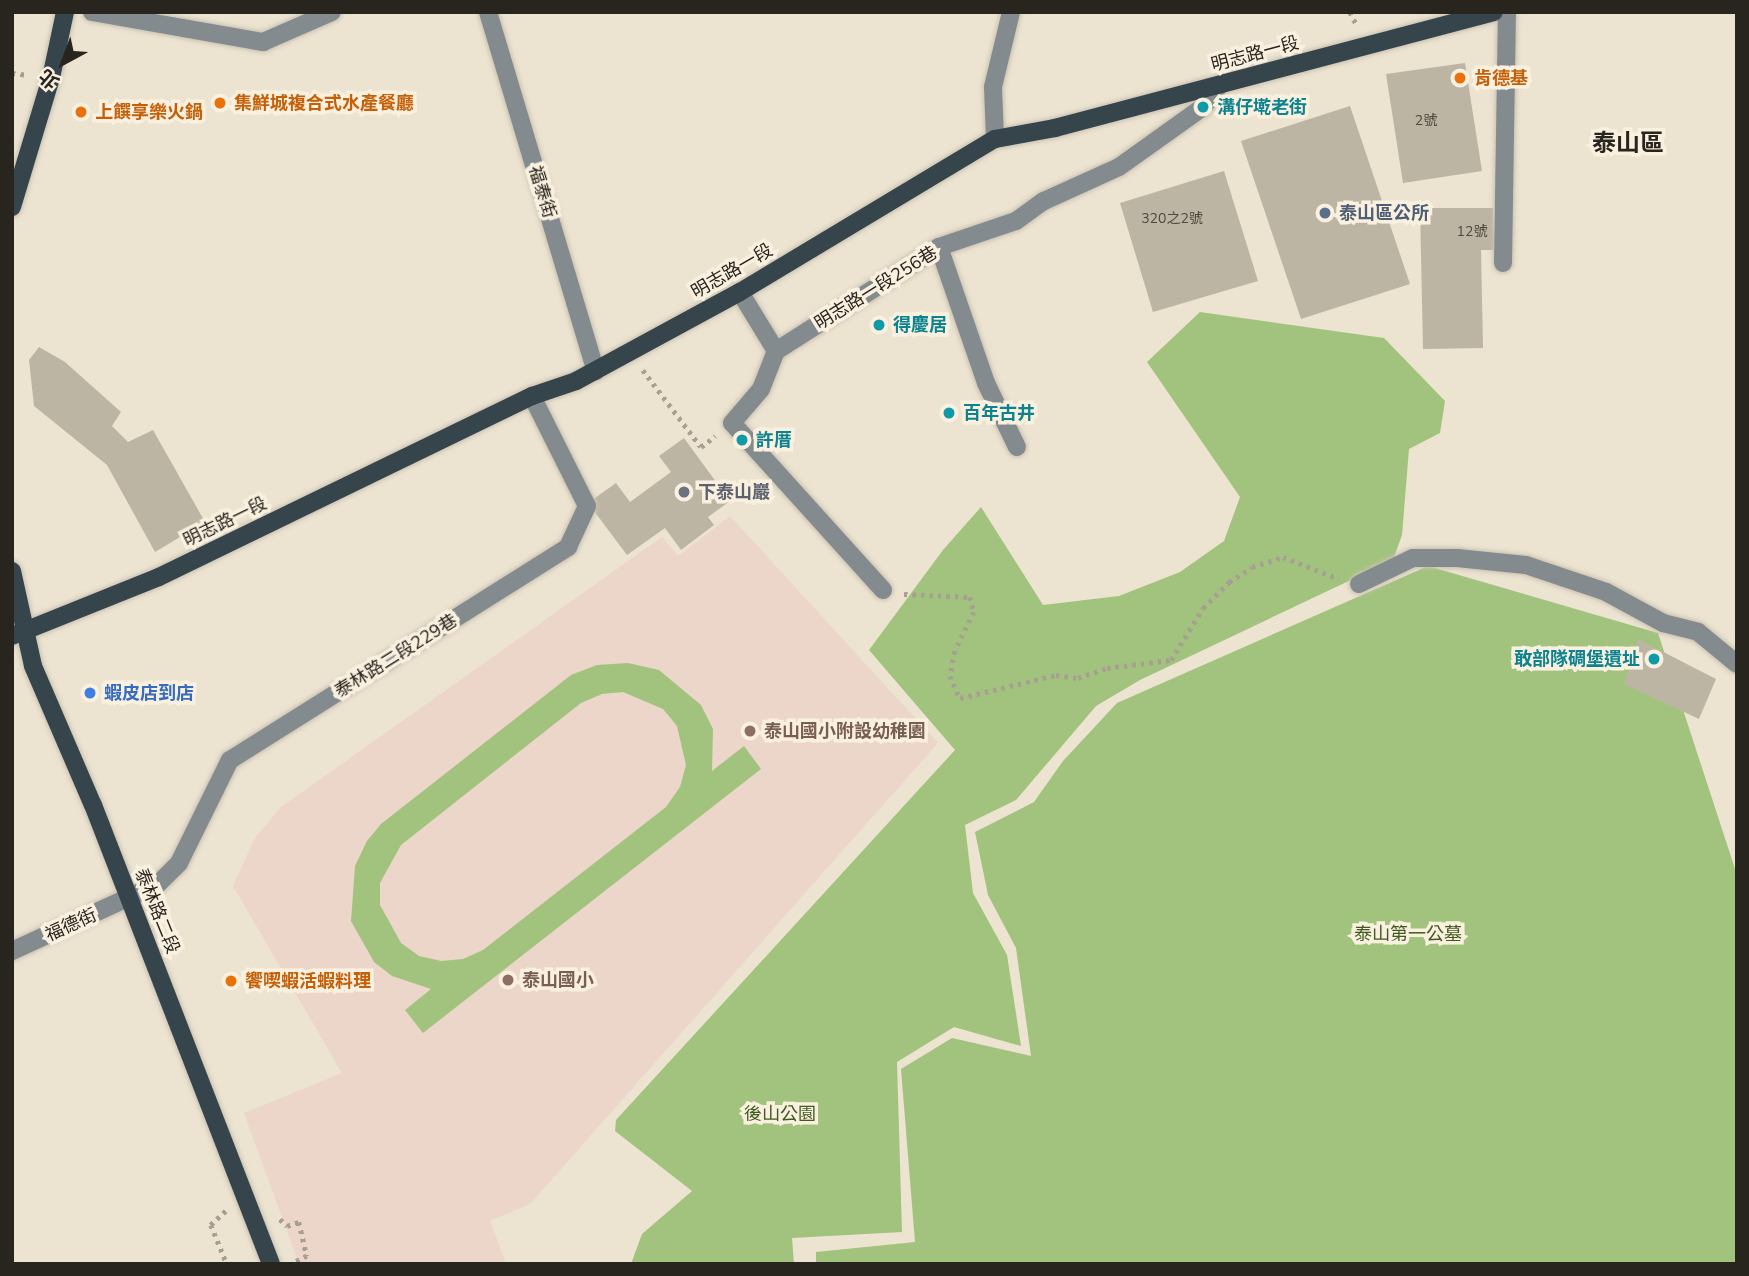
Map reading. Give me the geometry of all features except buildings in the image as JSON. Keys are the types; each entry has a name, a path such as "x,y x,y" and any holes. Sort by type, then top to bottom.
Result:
{"main road":[{"path":"12,207 17,169 51,78 65,12"},
{"name":"明志路一段","path":"18,633 159,577 532,396 596,371 740,292 995,139 1219,86 1494,12"},
{"name":"泰林路二段","path":"12,572 18,633 130,899 271,1264"}],"street":[{"path":"92,12 263,42 332,12"},
{"name":"福泰街","path":"488,12 596,371"},
{"path":"995,139 993,87 1011,12"},
{"path":"1503,263 1507,12"},
{"name":"明志路一段256巷","path":"776,351 939,247 1016,220 1044,201 1119,167 1193,114 1219,86"},
{"path":"939,247 986,383 1017,447"},
{"path":"740,292 776,351 761,389 732,423 883,590"},
{"name":"泰林路二段229巷","path":"130,899 158,884 179,863 230,760 568,547 587,506 532,396"},
{"path":"1359,584 1413,558 1525,565 1606,592 1663,623 1698,632 1737,664"},
{"name":"福德街","path":"12,951 130,899"}],"path":[{"path":"629,353 701,447 732,423"},
{"path":"883,590 924,597 952,593 970,597 974,612 955,651 950,676 960,698 1045,677 1078,678 1107,668 1171,660 1203,608 1228,582 1283,557 1359,584"},
{"path":"287,1226 299,1222 307,1256 290,1264"},
{"path":"222,1251 227,1264"}],"shaded area":[{"name":"泰山國小","path":"730,516 938,743 530,1204 490,1221 506,1264 299,1264 244,1113 342,1073 233,886 255,838 281,807 662,537 678,556"}],"green space":[{"name":"後山公園","path":"1200,312 1384,338 1445,401 1440,433 1409,449 1402,535 1393,560 1140,680 1096,706 1016,800 965,825 973,893 1007,955 1021,1046 954,1027 897,1062 902,1232 792,1238 794,1264 631,1264 642,1234 692,1191 615,1131 616,1120 955,750 869,650 943,550 981,507 1043,605 1119,596 1180,572 1224,541 1240,497 1147,362"},
{"name":"泰山第一公墓","path":"1428,566 1658,633 1737,875 1737,1264 816,1264 816,1252 915,1242 901,1069 952,1038 1031,1056 1016,948 988,895 975,832 1034,802 1063,761 1117,703"},
{"path":"628,663 659,670 701,705 713,729 712,771 744,746 761,769 423,1033 405,1010 431,989 392,976 374,962 351,921 355,866 367,841 381,824 571,675 597,665","holes":["623,692 663,709 677,726 686,765 680,787 666,807 483,950 463,959 441,961 419,956 401,943 380,905 380,883 401,845 581,703 602,694"]}],"place":[{"name":"肯德基","path":"1460,78"},
{"name":"集鮮城複合式水產餐廳","path":"220,103"},
{"name":"溝仔墘老街","path":"1203,107"},
{"name":"上饌享樂火鍋","path":"81,112"},
{"name":"泰山區公所","path":"1325,213"},
{"name":"得慶居","path":"879,325"},
{"name":"百年古井","path":"949,413"},
{"name":"許厝","path":"742,440"},
{"name":"下泰山巖","path":"684,492"},
{"name":"敢部隊碉堡遺址","path":"1654,659"},
{"name":"蝦皮店到店","path":"90,693"},
{"name":"泰山國小附設幼稚園","path":"750,731"},
{"name":"泰山國小","path":"508,980"},
{"name":"饗喫蝦活蝦料理","path":"231,981"}],"district":[{"name":"泰山區","path":"1628,144"}]}
